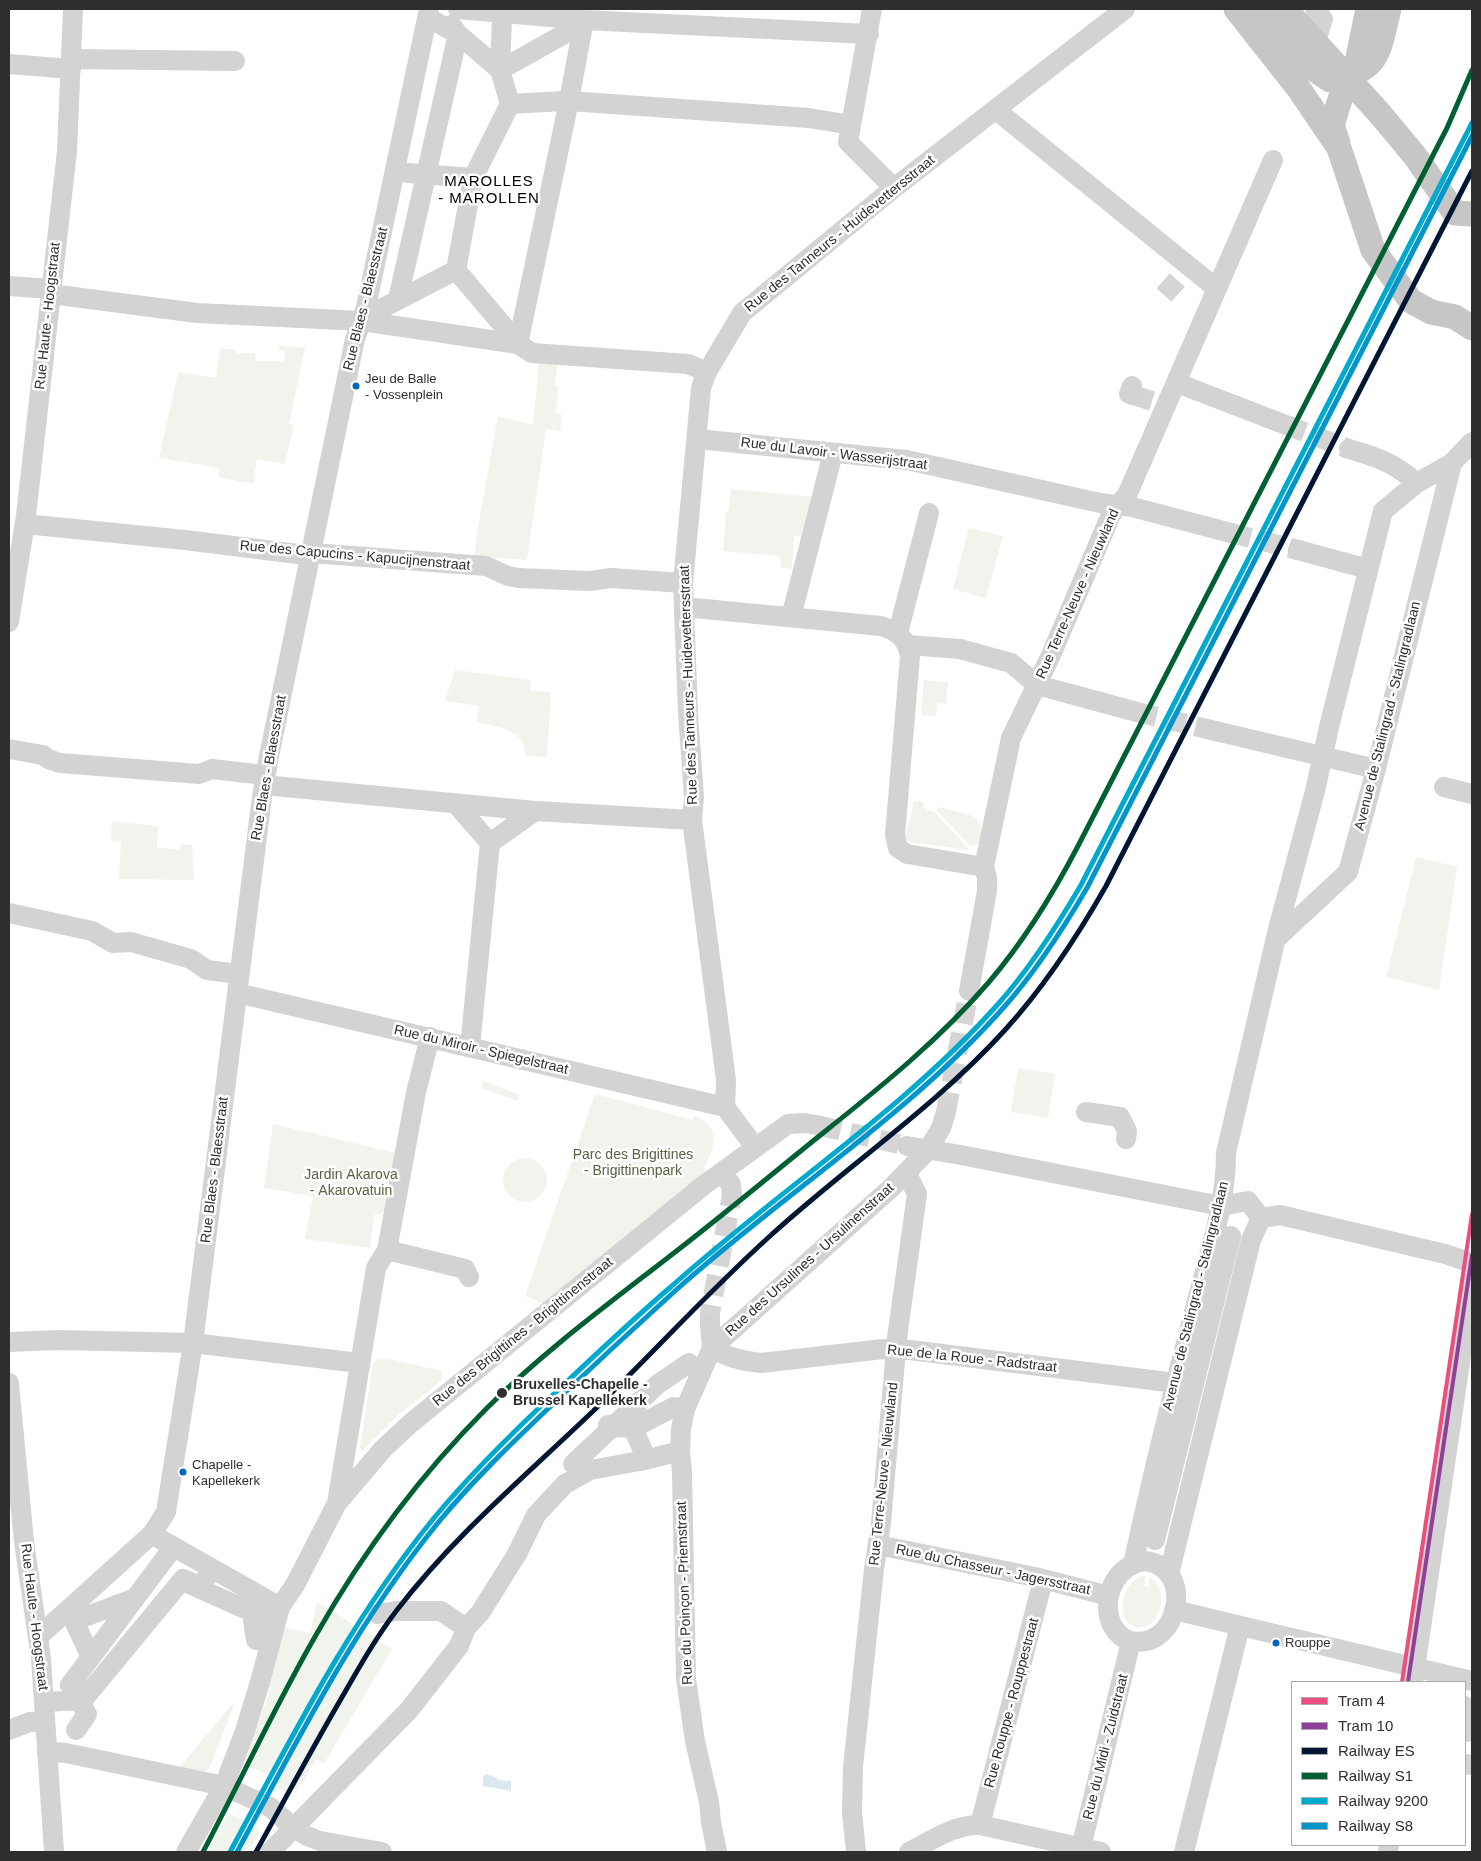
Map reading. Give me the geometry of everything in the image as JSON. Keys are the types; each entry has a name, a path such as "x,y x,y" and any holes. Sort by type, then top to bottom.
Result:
{"main road":[{"path":"1236,9 1299,89 1339,148"},
{"path":"1257,9 1310,67 1330,80 1347,77 1364,70 1379,52 1389,9"},
{"path":"1285,9 1415,156 1455,213 1472,214"},
{"path":"1368,9 1357,62 1347,77 1332,125 1339,148 1373,250 1411,301 1431,312 1455,317 1472,328"}],"street":[{"name":"Rue Haute - Hoogstraat","path":"9,622 67,151 73,9"},
{"path":"872,9 848,142 894,188"},
{"name":"Rue des Tanneurs - Huidevettersstraat","path":"725,1107 726,1080 692,820 694,797 688,713 683,583 701,388 707,372 742,313 894,188 1125,9"},
{"path":"1315,9 1323,19 1315,44"},
{"path":"441,13 503,13 580,24 703,17 868,34"},
{"path":"441,13 458,34 500,70"},
{"name":"Rue Blaes - Blaesstraat","path":"39,1636 152,1534 166,1512 193,1344 264,780 355,339 373,314 396,169 441,13"},
{"path":"456,270 473,178 510,104 500,70 503,13"},
{"path":"500,70 580,24"},
{"path":"515,340 567,101 580,24"},
{"path":"398,299 417,174 458,34"},
{"path":"9,64 235,61"},
{"path":"510,104 567,101 809,118 851,125"},
{"path":"996,110 1185,272 1216,288"},
{"name":"Rue Terre-Neuve - Nieuwland","path":"970,991 988,891 984,867 1011,738 1037,685 1117,506 1127,495 1273,160"},
{"path":"417,174 473,178"},
{"path":"373,314 398,299 456,270"},
{"path":"456,270 515,340 532,353 688,364 707,372"},
{"path":"9,286 197,313 373,314 515,340"},
{"path":"1177,382 1286,424"},
{"name":"Rue du Lavoir - Wasserijstraat","path":"697,439 907,460 1117,506 1132,507 1231,533"},
{"name":"Avenue de Stalingrad - Stalingradlaan","path":"1133,1564 1221,1206 1226,1172 1226,1153 1276,939 1383,511 1417,483 1452,463 1472,442"},
{"path":"1349,449 1383,460 1402,469 1417,483"},
{"path":"791,617 833,453"},
{"name":"Avenue de Stalingrad - Stalingradlaan","path":"1276,939 1348,872 1376,769 1452,463"},
{"path":"929,513 904,639 910,664 896,817 896,844 907,854 984,867"},
{"name":"Rue des Capucins - Kapucijnenstraat","path":"19,534 486,566 508,576 519,578 589,581 611,578 683,583"},
{"path":"1298,550 1368,569"},
{"path":"684,607 881,626 892,629 904,639 1012,662 1037,685 1137,712"},
{"path":"1207,729 1376,769"},
{"path":"9,749 43,755 60,763 199,774 212,769 264,780 455,803 692,820"},
{"path":"1444,787 1472,794"},
{"path":"455,803 490,843 470,1047"},
{"path":"490,843 535,810"},
{"name":"Rue du Miroir - Spiegelstraat","path":"9,913 92,931 113,944 131,942 191,960 207,970 238,984 430,1038 725,1107"},
{"path":"256,1640 262,1610 295,1585 337,1503 376,1268 387,1250 416,1092 430,1038"},
{"path":"725,1107 755,1147"},
{"path":"906,1172 928,1150 941,1128 946,1112"},
{"path":"1086,1112 1120,1117 1127,1130 1126,1140"},
{"path":"732,1195 731,1184 721,1173 788,1124 805,1123 822,1126"},
{"path":"907,1146 1221,1206"},
{"name":"Rue Terre-Neuve - Nieuwland","path":"856,1852 852,1812 853,1767 881,1524 896,1350 917,1194 906,1172"},
{"name":"Rue des Ursulines - Ursulinenstraat","path":"712,1348 891,1188 906,1172"},
{"name":"Rue des Brigittines - Brigittinenstraat","path":"337,1503 383,1450 411,1423 530,1325 721,1173"},
{"name":"Avenue de Stalingrad - Stalingradlaan","path":"1221,1206 1248,1201 1261,1218"},
{"path":"1169,1574 1251,1240 1261,1218 1280,1215 1445,1254 1472,1263"},
{"path":"1155,1540 1231,1236"},
{"path":"387,1250 465,1269 469,1277"},
{"path":"1414,1675 1472,1281"},
{"path":"710,1325 712,1348"},
{"path":"9,1342 58,1340 193,1344 359,1363"},
{"name":"Rue de la Roue - Radstraat","path":"712,1348 723,1355 741,1361 761,1363 883,1349 1176,1383"},
{"name":"Rue du Poinçon - Priemstraat","path":"712,1348 685,1409 681,1429 680,1451 686,1679 695,1741 709,1802 710,1822 717,1852"},
{"path":"573,1464 618,1426 658,1384 689,1363"},
{"name":"Rue Haute - Hoogstraat","path":"9,1383 14,1488 39,1636 54,1852"},
{"path":"618,1426 674,1408 680,1408"},
{"path":"618,1426 644,1452"},
{"path":"270,1852 409,1710 459,1646 466,1628 480,1613 517,1554 536,1515 565,1484 590,1470 680,1451"},
{"path":"152,1534 262,1610"},
{"name":"Rue du Chasseur - Jagersstraat","path":"878,1545 1109,1596"},
{"path":"76,1730 87,1714 70,1685 166,1557 197,1580 262,1610"},
{"path":"1144,1561 1154,1563 1165,1569 1169,1574 1176,1594 1174,1610 1160,1635 1144,1642 1131,1641 1121,1636 1111,1622 1108,1607 1109,1596 1118,1576 1133,1564 1144,1561"},
{"path":"9,1730 30,1722 45,1711 83,1700 197,1580"},
{"name":"Rue Rouppe - Rouppestraat","path":"980,1826 1043,1580"},
{"path":"91,1657 74,1621 136,1598"},
{"path":"186,1852 224,1786 245,1731 260,1682 262,1610"},
{"path":"378,1614 396,1611 441,1610 466,1628"},
{"path":"1174,1610 1240,1626 1414,1675 1472,1681"},
{"path":"1184,1852 1240,1626"},
{"name":"Rue du Midi - Zuidstraat","path":"1081,1850 1131,1641"},
{"path":"47,1754 54,1752 66,1753 224,1786 270,1807 294,1828 320,1841 382,1852"},
{"path":"909,1852 955,1829 968,1825 980,1826 1081,1850 1101,1852"}],"green space":[{"path":"279,345 305,348 289,424 294,425 285,464 257,459 253,484 218,477 220,468 159,458 178,372 216,378 220,349 235,349 236,353 255,353 256,361 284,361 285,351 279,350"},
{"path":"539,362 557,364 555,386 559,387 555,413 562,415 560,431 546,429 527,560 475,556 476,538 498,416 533,425"},
{"path":"731,489 815,497 807,537 794,536 792,569 780,568 781,556 723,551 726,512 728,512"},
{"path":"969,528 1003,536 986,598 953,589"},
{"path":"455,670 531,680 530,690 551,693 547,757 525,755 524,746 516,734 477,722 479,706 445,701"},
{"path":"924,680 948,682 946,704 937,703 936,716 921,715"},
{"path":"914,802 923,802 927,811 934,811 968,849 907,840 906,833"},
{"path":"939,807 973,816 977,819 981,825 979,844 970,846 936,810"},
{"path":"112,821 158,826 157,848 180,849 181,844 192,845 194,880 119,879 121,842 111,841"},
{"path":"1416,857 1457,867 1439,990 1386,977"},
{"path":"1018,1068 1055,1074 1048,1118 1011,1112"},
{"path":"483,1081 520,1095 517,1101 481,1088"},
{"name":"Parc des Brigittines - Brigittinenpark","path":"595,1094 693,1120 694,1116 703,1120 709,1125 714,1137 711,1152 704,1167 707,1172 547,1305 525,1296"},
{"name":"Jardin Akarova - Akarovatuin","path":"273,1124 396,1153 386,1212 374,1215 370,1248 305,1239 313,1196 264,1188"},
{"path":"521,1158 529,1158 541,1164 547,1180 541,1196 529,1202 521,1202 509,1196 503,1184 503,1176 509,1164"},
{"path":"378,1359 388,1359 442,1371 441,1381 398,1415 362,1451 360,1448 373,1364"},
{"path":"1142,1576 1146,1576 1144,1586 1148,1587 1150,1577 1156,1583 1160,1590 1161,1599 1157,1616 1146,1626 1138,1627 1130,1624 1125,1619 1123,1603 1129,1586"},
{"path":"317,1602 392,1649 324,1764 316,1759 301,1784 290,1791 284,1791 277,1787 269,1775 238,1763 253,1726 257,1727 271,1687 267,1685 281,1627 310,1633"},
{"path":"232,1704 234,1705 209,1769 204,1772 180,1767"},
{"path":"229,1814 257,1826 258,1837 244,1852 206,1852"}],"shaded area":[{"path":"486,1774 496,1777 498,1780 511,1781 511,1791 483,1786 483,1777"}],"tunnel":[{"path":"1164,295 1180,277"},
{"path":"1133,395 1158,403"},
{"path":"1286,425 1349,449"},
{"path":"1231,533 1298,550"},
{"path":"1137,712 1207,729"},
{"path":"946,1112 969,991"},
{"path":"821,1126 907,1146"},
{"path":"710,1325 710,1313 732,1195"}],"tram line":[{"name":"4","path":"1402,1681 1472,1214"},
{"name":"10","path":"1408,1681 1472,1255"}],"rail line":[{"name":"S1","path":"203,1852 286,1689 334,1604 394,1515 462,1434 508,1387 553,1348 728,1210 910,1061 970,1003 989,982 1026,934 1078,846 1447,128 1472,70"},
{"name":"9200","path":"230,1852 300,1722 349,1638 404,1557 463,1484 525,1421 643,1311 714,1250 923,1079 999,1003 1033,961 1081,885 1472,123"},
{"name":"S8","path":"237,1852 306,1725 354,1642 408,1562 437,1524 465,1492 494,1461 599,1360 675,1291 716,1255 928,1083 1005,1006 1039,964 1087,888 1472,136"},
{"name":"ES","path":"256,1852 322,1732 370,1650 397,1610 441,1558 489,1509 612,1393 701,1302 770,1236 950,1085 1005,1030 1047,979 1084,924 1106,886 1472,171"}],"place":[{"name":"Jeu de Balle - Vossenplein","path":"356,386"},
{"name":"Bruxelles-Chapelle - Brussel Kapellekerk","path":"502,1393"},
{"name":"Chapelle - Kapellekerk","path":"183,1472"},
{"name":"Rouppe","path":"1276,1643"}],"district":[{"name":"MAROLLES - MAROLLEN","path":"489,190"}]}
